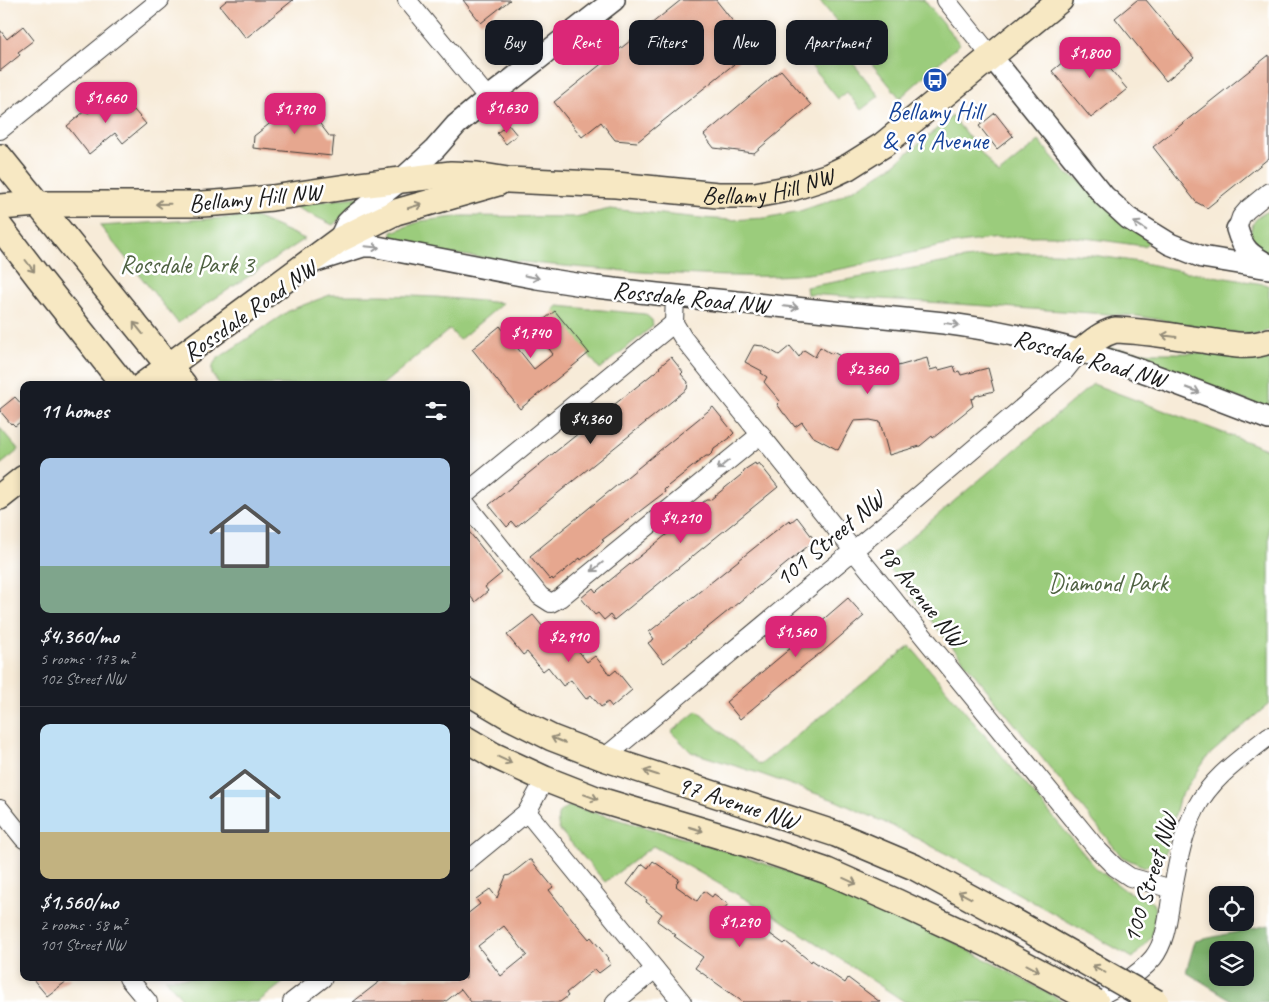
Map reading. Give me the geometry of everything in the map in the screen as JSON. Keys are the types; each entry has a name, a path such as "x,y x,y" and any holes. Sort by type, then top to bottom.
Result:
{"main road":[{"name":"Bellamy Hill NW","path":"0,207 38,204 202,204 230,202 452,174 477,175 508,180 616,185 718,194 755,195 792,188 829,176 866,156 1060,0"},
{"path":"0,157 181,381"},
{"name":"Bellamy Hill NW","path":"309,263 339,240 396,212 508,180"},
{"path":"0,227 121,381"},
{"name":"Rossdale Road NW","path":"148,381 309,263"},
{"path":"1080,352 1095,339 1116,330 1236,346 1253,345 1269,341"},
{"path":"0,497 20,481"},
{"name":"97 Avenue NW","path":"470,693 510,717 552,738 604,758 836,834 914,867 1156,1002"},
{"name":"97 Avenue NW","path":"470,741 493,755 545,779 596,799 754,846 827,871 989,945 1096,1002"}],"street":[{"path":"0,130 160,0"},
{"path":"407,0 488,98"},
{"path":"339,240 352,216 401,180 435,149 456,125 614,0"},
{"path":"946,0 1104,196 1128,218 1170,244 1202,257 1269,267"},
{"path":"360,185 387,174 428,140 456,125"},
{"path":"1202,257 1232,237 1241,217 1269,192"},
{"path":"1237,228 1244,246 1254,257 1269,267"},
{"name":"Rossdale Road NW","path":"309,263 363,246 372,246 537,278 587,285 675,296 978,327 1034,339 1122,364 1269,419"},
{"path":"470,490 674,323 675,296"},
{"name":"98 Avenue NW","path":"674,323 683,338 853,550 1092,842 1115,867 1130,877 1172,889"},
{"name":"101 Street NW","path":"604,758 1064,372 1080,352"},
{"path":"470,509 540,596 551,602 560,598 761,434"},
{"name":"100 Street NW","path":"1087,1002 1130,978 1152,958 1160,945 1167,924 1180,850 1188,826 1198,806 1214,782 1269,736"},
{"path":"470,859 527,812 545,779"},
{"path":"0,809 20,834"},
{"path":"527,812 682,1002"},
{"path":"615,1002 655,969"},
{"path":"130,981 148,1002"},
{"path":"292,1002 318,981"}],"green space":[{"path":"819,0 924,0 960,44 900,98 873,65 888,65 888,20 836,20"},
{"path":"855,65 879,96 861,110 847,92 838,99 811,66"},
{"path":"952,116 998,174 1039,141 1067,174 1079,180 1149,242 1144,246 1062,236 1004,238 940,246 826,272 759,276 679,274 574,267 400,248 392,243 392,232 421,221 463,216 575,217 610,209 731,220 765,218 800,211 835,199 865,183 892,166"},
{"path":"365,196 333,225 291,205"},
{"path":"1269,211 1269,259 1250,239 1254,222"},
{"name":"Rossdale Park 3","path":"253,216 305,239 178,323 100,226"},
{"path":"1016,253 1092,255 1264,284 1269,286 1269,330 1255,335 1137,316 807,294 806,287 964,259"},
{"path":"330,295 436,297 503,303 459,340 450,329 387,381 217,381 212,374 212,366 217,359 290,310"},
{"path":"558,306 645,314 652,320 653,326 600,369 553,311"},
{"path":"1094,346 1152,353 1195,353 1237,357 1269,352 1269,409"},
{"name":"Diamond Park","path":"1093,384 1269,450 1269,704 1208,756 1179,799 1164,857 1145,867 1122,857 883,561"},
{"path":"0,428 19,450 0,465"},
{"path":"910,646 1095,867 1126,891 1152,902 1156,910 1152,936 1133,958 895,827 834,800 691,752 671,732 697,711 760,765"},
{"path":"571,806 728,851 830,886 944,937 1063,1001 905,1002 775,916 653,846 605,882 559,829 558,817 560,812"},
{"path":"1269,925 1269,1002 1235,1002 1186,972 1195,941 1241,931 1254,931 1254,928"},
{"path":"168,981 285,981 258,1002 185,1002"}],"building":[{"path":"227,0 293,0 246,38 220,6"},
{"path":"463,0 510,0 481,23"},
{"path":"681,0 716,0 732,20 714,20 714,65 733,65 637,142 615,140 601,122 582,137 554,102 600,65 619,65 619,50 629,42 629,65 704,65 704,20 656,20"},
{"path":"1137,0 1146,0 1194,58 1166,81 1115,18"},
{"path":"23,26 34,40 18,52 20,55 0,71 0,30 7,39"},
{"path":"1092,38 1102,49 1097,53 1127,89 1091,118 1052,71"},
{"path":"1269,55 1269,158 1207,208 1196,202 1153,147"},
{"path":"781,70 811,105 754,153 714,148 704,135"},
{"path":"119,95 146,124 123,143 115,133 89,154 67,126 86,110 88,113 108,98 111,102"},
{"path":"287,110 306,111 305,115 314,116 330,137 334,137 332,156 253,148 254,136"},
{"path":"995,113 1013,136 997,149 979,126"},
{"path":"508,124 517,135 506,144 497,133"},
{"path":"555,311 589,353 520,409 472,349 500,326 534,369 553,354 533,328"},
{"path":"754,345 763,346 779,355 790,346 799,357 804,350 815,357 820,347 851,362 855,355 870,364 895,357 898,366 927,358 930,370 954,366 956,372 959,371 961,375 988,368 994,391 975,396 975,398 971,399 973,406 920,446 889,455 880,422 870,420 854,421 838,450 812,436 802,422 795,427 784,414 777,404 780,401 764,382 767,377 761,373 762,371 745,362"},
{"path":"671,357 688,382 687,389 516,527 512,522 507,527 489,505 660,368"},
{"path":"15,397 20,403 20,422 15,426 11,424 0,409"},
{"path":"713,407 734,433 730,438 668,486 664,490 665,492 602,540 604,541 581,560 580,558 553,580 552,578 550,580 530,556"},
{"path":"755,463 756,465 759,463 778,487 614,620 610,615 604,620 598,613 595,615 581,598 593,588 596,592 702,506 702,503 710,500 741,475 744,470"},
{"path":"797,517 813,538 813,542 664,663 648,643 654,639 649,632 789,520 791,522"},
{"path":"470,533 502,573 485,587 488,591 475,602 470,596"},
{"path":"848,598 864,616 740,719 726,702"},
{"path":"533,615 543,627 548,623 563,642 568,637 587,662 595,656 610,675 616,670 632,690 612,707 608,702 601,707 591,695 586,699 571,680 563,686 548,667 543,671 527,652 523,655 507,635"},
{"path":"531,860 553,887 549,890 589,939 591,937 611,964 599,973 595,969 566,993 568,996 560,1002 471,1002 461,989 445,1002 353,1002 380,981 470,981 470,912 480,904 476,899 490,889 497,898 506,876","holes":["504,926 527,955 501,976 478,946"]},
{"path":"653,861 679,879 676,886 697,901 704,891 712,897 714,894 728,904 720,914 745,931 752,921 845,983 848,978 880,1002 743,1002 695,968 703,957 657,921 662,914 627,884 641,865 643,864 648,868"},
{"path":"34,981 67,981 47,996"}],"place":[{"name":"Bellamy Hill & 99 Avenue","path":"935,80"}]}
